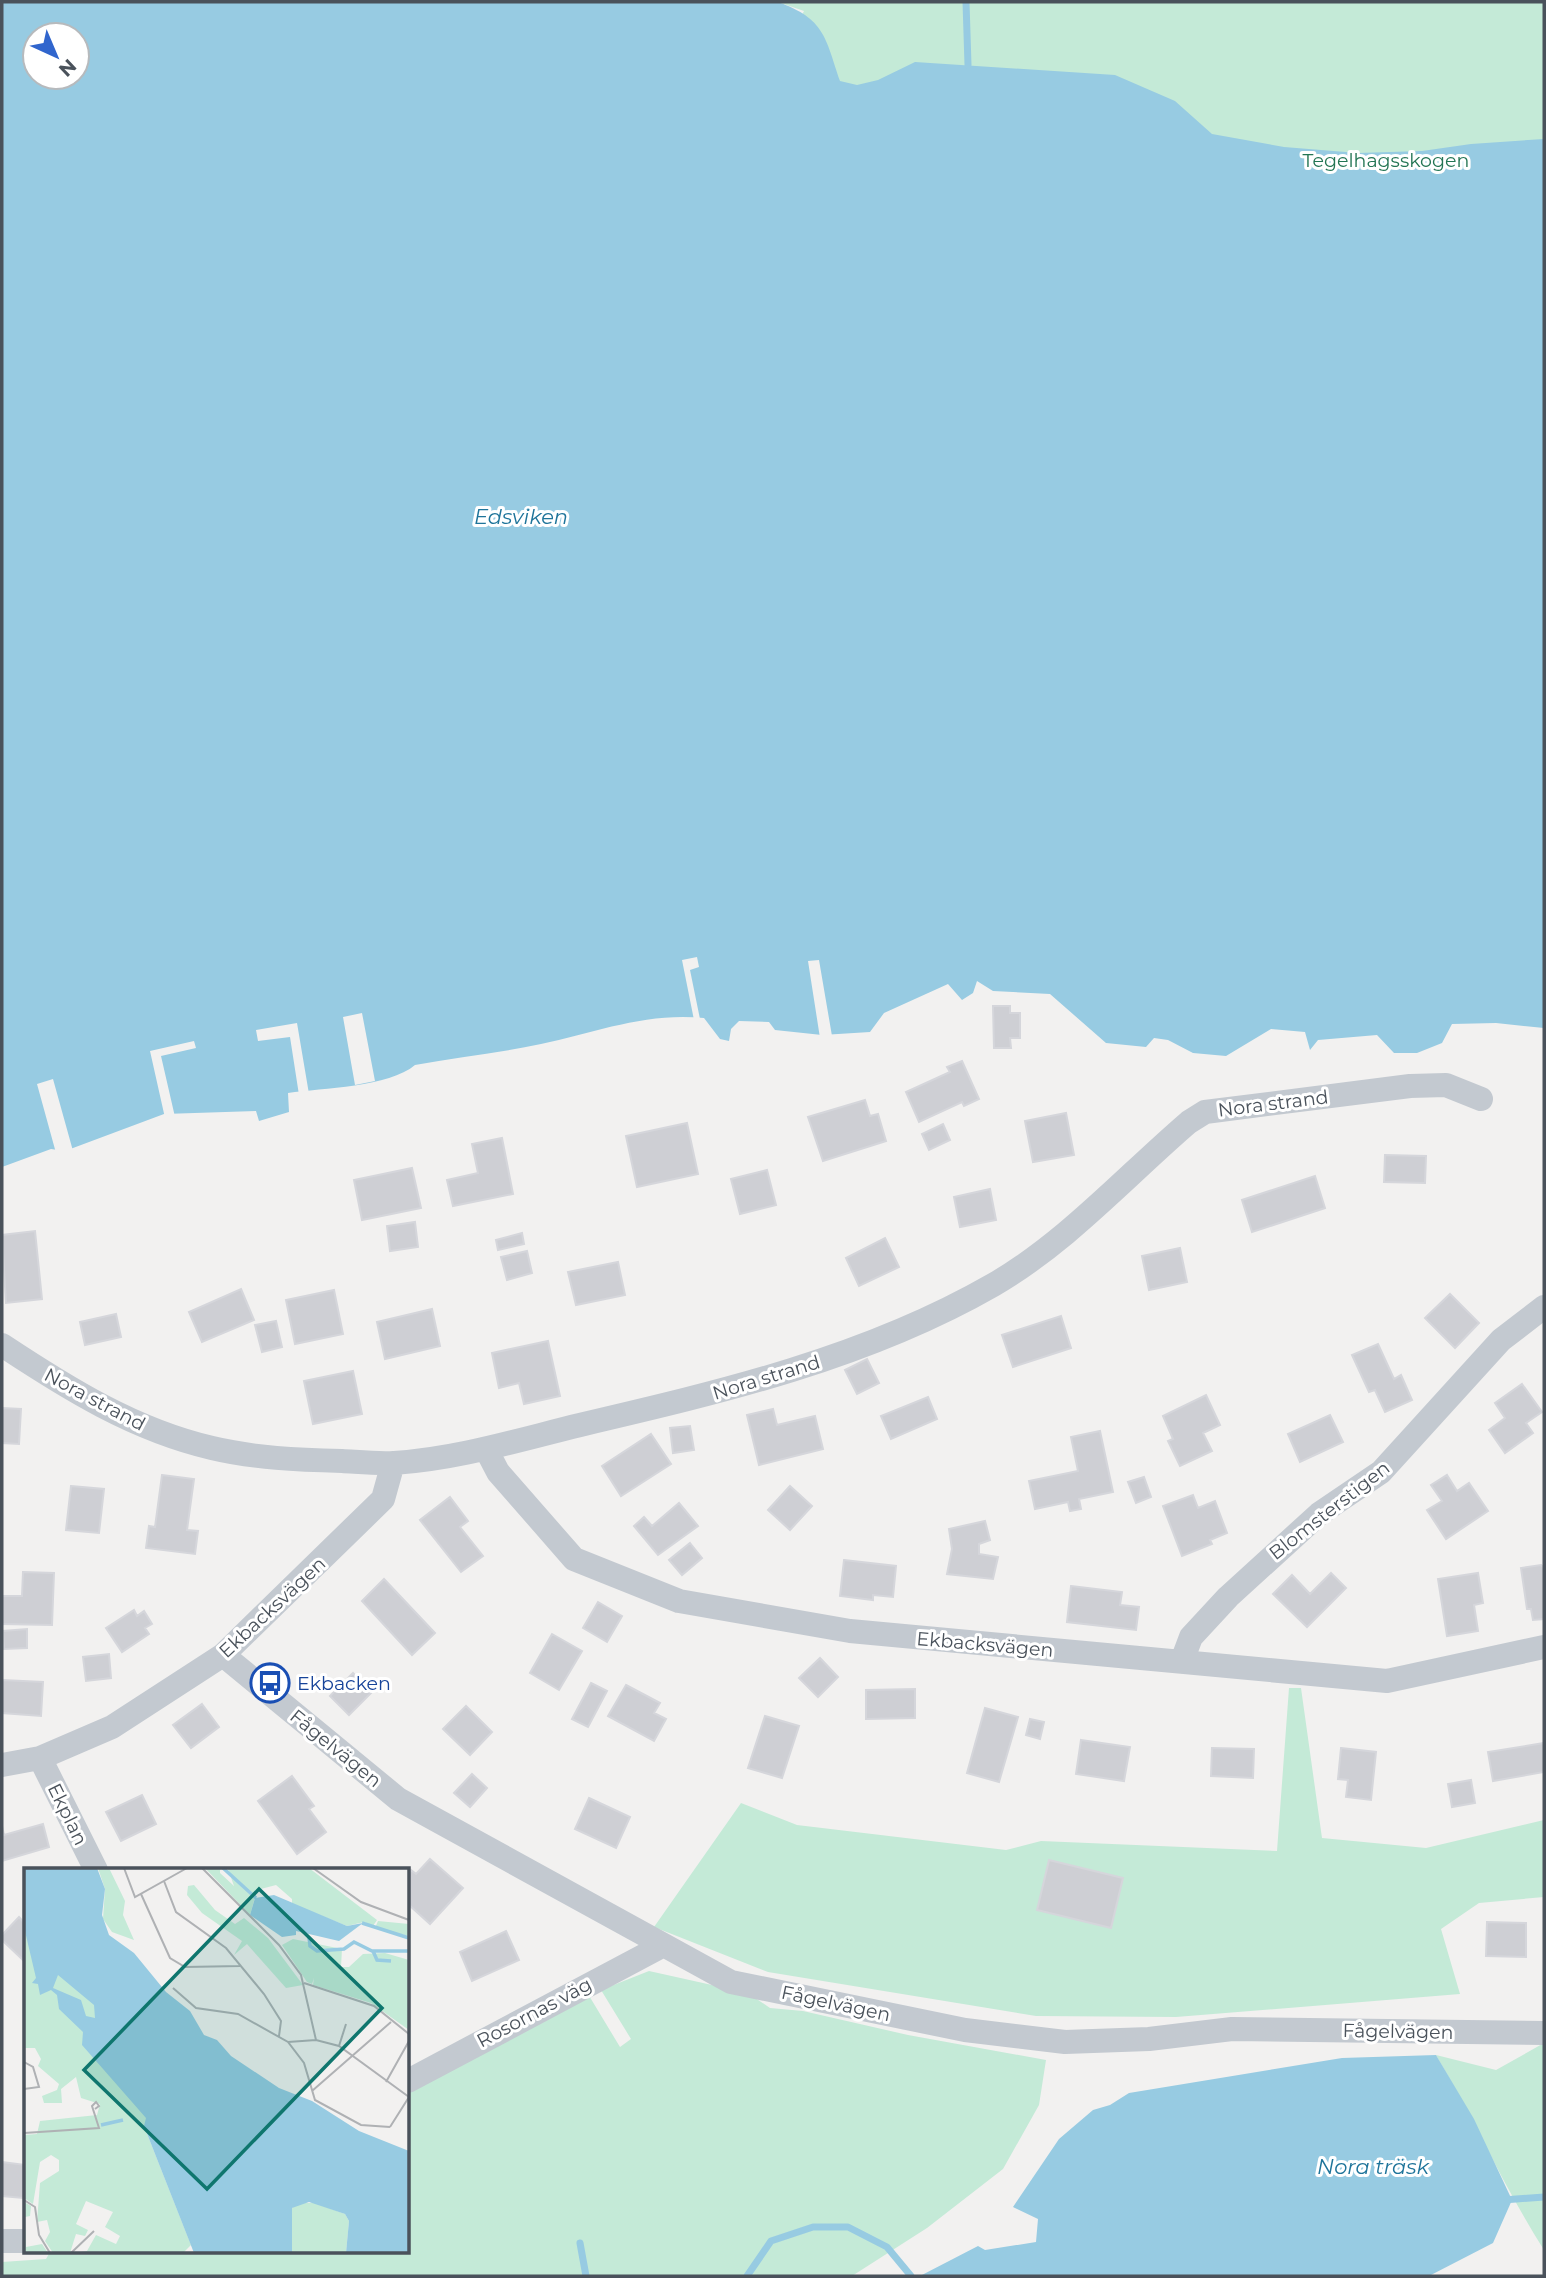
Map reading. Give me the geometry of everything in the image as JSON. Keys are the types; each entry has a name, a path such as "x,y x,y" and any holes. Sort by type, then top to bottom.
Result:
{"street":[{"name":"Nora strand","path":"2,1345 97,1404 168,1435 212,1448 276,1459 393,1463 486,1449 724,1390 802,1367 894,1333 1003,1278 1041,1251 1189,1122 1205,1112 1410,1086 1446,1085 1481,1099"},
{"name":"Blomsterstigen","path":"1182,1661 1191,1637 1257,1568 1318,1514 1381,1472 1501,1339 1535,1311 1544,1307"},
{"name":"Ekbacksvägen","path":"486,1449 498,1472 574,1559 679,1601 850,1631 1182,1661 1295,1675 1387,1681 1544,1647"},
{"name":"Ekbacksvägen","path":"2,1765 40,1758 112,1727 223,1656 383,1499 393,1463"},
{"name":"Fågelvägen","path":"223,1656 398,1799 731,1982 965,2030 1065,2042 1149,2039 1232,2029 1544,2033"},
{"name":"Ekplan","path":"40,1758 95,1868"},
{"name":"Rosornas väg","path":"410,2080 662,1946"},
{"path":"2,2242 24,2241"}],"green space":[{"name":"Tegelhagsskogen","path":"778,2 1544,2 1544,346 704,209 804,11"},
{"path":"1289,1688 1301,1688 1322,1838 1426,1848 1544,1820 1544,1897 1479,1903 1441,1929 1460,1994 1176,2017 1036,2016 768,1972 654,1927 741,1803 797,1825 1006,1850 1041,1841 1277,1851"},
{"path":"649,1971 748,1993 770,2008 803,2011 908,2035 1046,2060 1039,2105 1003,2169 927,2228 852,2276 2,2276 2,2262 46,2259 49,2254 410,2254 410,2089 588,1994 620,2047 631,2039 601,1990"},
{"path":"1544,2043 1544,2250 1436,2055 1496,2070"}],"water":[{"name":"Edsviken","path":"2,2 778,2 794,8 814,23 826,41 840,81 857,85 878,80 915,62 1115,75 1175,101 1212,134 1284,147 1358,153 1422,151 1471,144 1544,139 1544,1028 1496,1023 1452,1024 1442,1043 1417,1053 1394,1053 1377,1035 1318,1040 1310,1050 1305,1032 1271,1029 1226,1056 1193,1053 1168,1040 1154,1038 1146,1047 1106,1043 1050,994 993,991 977,981 973,993 962,1000 948,984 884,1013 870,1032 822,1035 775,1030 769,1022 739,1021 731,1029 729,1041 720,1039 704,1018 642,1020 526,1047 415,1065 404,1072 373,1082 288,1093 289,1112 259,1121 256,1111 164,1114 65,1151 51,1149 2,1167"},
{"name":"Nora träsk","path":"1436,2055 1474,2119 1512,2200 1493,2243 1429,2276 920,2276 978,2246 985,2250 1036,2242 1038,2219 1013,2207 1059,2139 1093,2110 1110,2105 1129,2093 1342,2058"}],"pier":[{"path":"697,957 699,967 690,970 700,1019 694,1020 682,960"},
{"path":"819,960 832,1036 820,1038 808,961"},
{"path":"362,1013 375,1081 355,1085 343,1017"},
{"path":"297,1023 309,1094 299,1095 290,1037 258,1041 256,1030"},
{"path":"194,1041 196,1048 161,1056 175,1117 165,1118 150,1051"},
{"path":"53,1079 73,1151 65,1154 56,1153 37,1084"}],"building":[{"path":"993,1006 1010,1006 1010,1013 1020,1013 1020,1038 1010,1038 1011,1048 994,1048"},
{"path":"962,1061 979,1099 964,1106 962,1102 919,1122 906,1092 950,1072 947,1067"},
{"path":"865,1100 870,1116 878,1114 886,1141 823,1161 808,1117"},
{"path":"1066,1113 1074,1155 1033,1162 1025,1121"},
{"path":"687,1123 698,1174 637,1187 626,1136"},
{"path":"943,1124 950,1140 929,1150 922,1134"},
{"path":"502,1138 513,1194 453,1206 447,1180 478,1173 472,1144"},
{"path":"1385,1155 1426,1156 1425,1183 1384,1182"},
{"path":"412,1168 421,1208 362,1220 354,1180"},
{"path":"767,1170 776,1205 740,1214 731,1179"},
{"path":"1315,1176 1325,1208 1252,1232 1242,1200"},
{"path":"990,1189 996,1220 960,1227 954,1197"},
{"path":"415,1222 418,1247 390,1251 387,1226"},
{"path":"35,1231 42,1299 6,1303 2,1235"},
{"path":"522,1233 524,1244 498,1250 496,1240"},
{"path":"885,1238 899,1267 859,1286 846,1258"},
{"path":"1180,1248 1187,1282 1149,1290 1142,1256"},
{"path":"527,1251 532,1273 507,1280 501,1257"},
{"path":"618,1262 625,1295 576,1305 568,1272"},
{"path":"241,1289 254,1320 202,1342 189,1312"},
{"path":"334,1290 343,1334 295,1344 286,1300"},
{"path":"1450,1294 1479,1323 1455,1348 1425,1318"},
{"path":"432,1309 440,1346 385,1359 377,1322"},
{"path":"116,1314 121,1337 85,1345 80,1322"},
{"path":"1061,1316 1071,1348 1013,1367 1002,1335"},
{"path":"276,1321 282,1347 262,1352 255,1325"},
{"path":"548,1341 560,1396 524,1404 519,1383 499,1388 492,1353"},
{"path":"1378,1344 1394,1379 1401,1375 1412,1400 1385,1412 1375,1390 1369,1392 1352,1355"},
{"path":"867,1359 879,1383 857,1394 845,1370"},
{"path":"353,1371 362,1414 313,1424 304,1381"},
{"path":"1522,1384 1542,1412 1526,1423 1533,1433 1505,1453 1489,1430 1505,1418 1495,1403"},
{"path":"1206,1395 1220,1425 1203,1433 1212,1451 1180,1466 1168,1441 1173,1439 1163,1416"},
{"path":"928,1397 937,1419 891,1439 881,1416"},
{"path":"2,1408 21,1409 19,1444 2,1443"},
{"path":"773,1409 777,1425 815,1416 823,1449 759,1465 747,1415"},
{"path":"1330,1415 1343,1442 1300,1462 1288,1434"},
{"path":"690,1426 694,1450 673,1453 670,1428"},
{"path":"1100,1431 1113,1492 1079,1499 1081,1509 1070,1511 1068,1502 1035,1509 1029,1481 1078,1471 1071,1437"},
{"path":"651,1434 671,1464 621,1496 602,1466"},
{"path":"162,1475 194,1479 187,1530 198,1531 195,1554 146,1548 149,1526 155,1527"},
{"path":"1447,1475 1457,1491 1469,1483 1488,1511 1446,1539 1427,1510 1442,1501 1431,1485"},
{"path":"1144,1477 1151,1497 1136,1503 1128,1482"},
{"path":"71,1486 104,1489 99,1533 66,1530"},
{"path":"790,1486 812,1506 790,1530 768,1510"},
{"path":"1193,1495 1198,1508 1215,1501 1227,1533 1210,1540 1212,1544 1182,1556 1163,1506"},
{"path":"450,1497 468,1521 460,1527 483,1556 461,1572 420,1520"},
{"path":"679,1503 698,1526 658,1555 634,1526 644,1517 652,1526"},
{"path":"985,1521 990,1540 979,1544 979,1554 998,1557 993,1579 947,1574 952,1549 949,1529"},
{"path":"690,1543 702,1558 682,1575 669,1560"},
{"path":"844,1560 896,1566 893,1597 873,1595 873,1600 840,1596"},
{"path":"1541,1565 1544,1568 1544,1619 1533,1620 1531,1609 1527,1609 1521,1568"},
{"path":"23,1572 54,1573 52,1625 2,1624 2,1596 22,1596"},
{"path":"1331,1573 1346,1588 1307,1627 1273,1594 1292,1575 1310,1594"},
{"path":"1478,1573 1483,1603 1474,1605 1478,1631 1447,1636 1438,1579"},
{"path":"384,1579 435,1633 412,1655 362,1601"},
{"path":"1071,1586 1122,1592 1120,1605 1139,1607 1136,1630 1067,1622"},
{"path":"598,1602 622,1616 607,1642 583,1628"},
{"path":"134,1610 137,1616 144,1611 152,1624 145,1628 149,1634 122,1652 106,1628"},
{"path":"27,1629 27,1648 4,1649 3,1631"},
{"path":"552,1634 582,1651 559,1690 530,1673"},
{"path":"109,1654 111,1678 86,1681 83,1657"},
{"path":"820,1658 838,1677 818,1697 799,1678"},
{"path":"353,1673 372,1692 349,1715 330,1696"},
{"path":"2,1680 43,1682 41,1716 2,1713"},
{"path":"591,1683 607,1691 588,1727 572,1719"},
{"path":"626,1685 660,1703 654,1713 666,1719 654,1741 608,1716"},
{"path":"915,1689 915,1718 866,1719 866,1690"},
{"path":"202,1704 219,1727 191,1748 173,1725"},
{"path":"466,1706 492,1732 470,1755 443,1729"},
{"path":"985,1708 1018,1717 999,1782 967,1773"},
{"path":"765,1716 799,1726 782,1778 748,1768"},
{"path":"1030,1719 1044,1722 1040,1739 1026,1735"},
{"path":"1081,1740 1130,1747 1124,1781 1076,1774"},
{"path":"1544,1743 1544,1772 1493,1781 1488,1752"},
{"path":"1212,1748 1254,1749 1253,1778 1211,1776"},
{"path":"1341,1748 1376,1752 1371,1800 1346,1797 1348,1780 1338,1779"},
{"path":"472,1774 487,1788 470,1807 454,1793"},
{"path":"292,1776 314,1806 309,1809 326,1832 297,1854 258,1801"},
{"path":"1471,1780 1475,1803 1452,1807 1448,1784"},
{"path":"142,1795 156,1824 121,1841 106,1812"},
{"path":"589,1798 630,1817 616,1848 575,1829"},
{"path":"43,1824 49,1847 2,1861 2,1826 4,1835"},
{"path":"430,1859 463,1888 430,1924 410,1906 410,1871 416,1874"},
{"path":"1049,1860 1123,1878 1111,1928 1037,1910"},
{"path":"19,1917 24,1923 24,1961 2,1940 2,1935"},
{"path":"1487,1922 1526,1923 1526,1957 1486,1956"},
{"path":"506,1931 519,1960 472,1981 460,1952"},
{"path":"2,2162 24,2165 23,2198 2,2196"}],"waterway":[{"path":"966,2 968,65"},
{"path":"1503,2200 1544,2197"},
{"path":"747,2276 771,2241 813,2227 848,2227 887,2247 911,2276"},
{"path":"580,2243 586,2276"}],"place":[{"name":"Ekbacken","path":"270,1683"}]}
